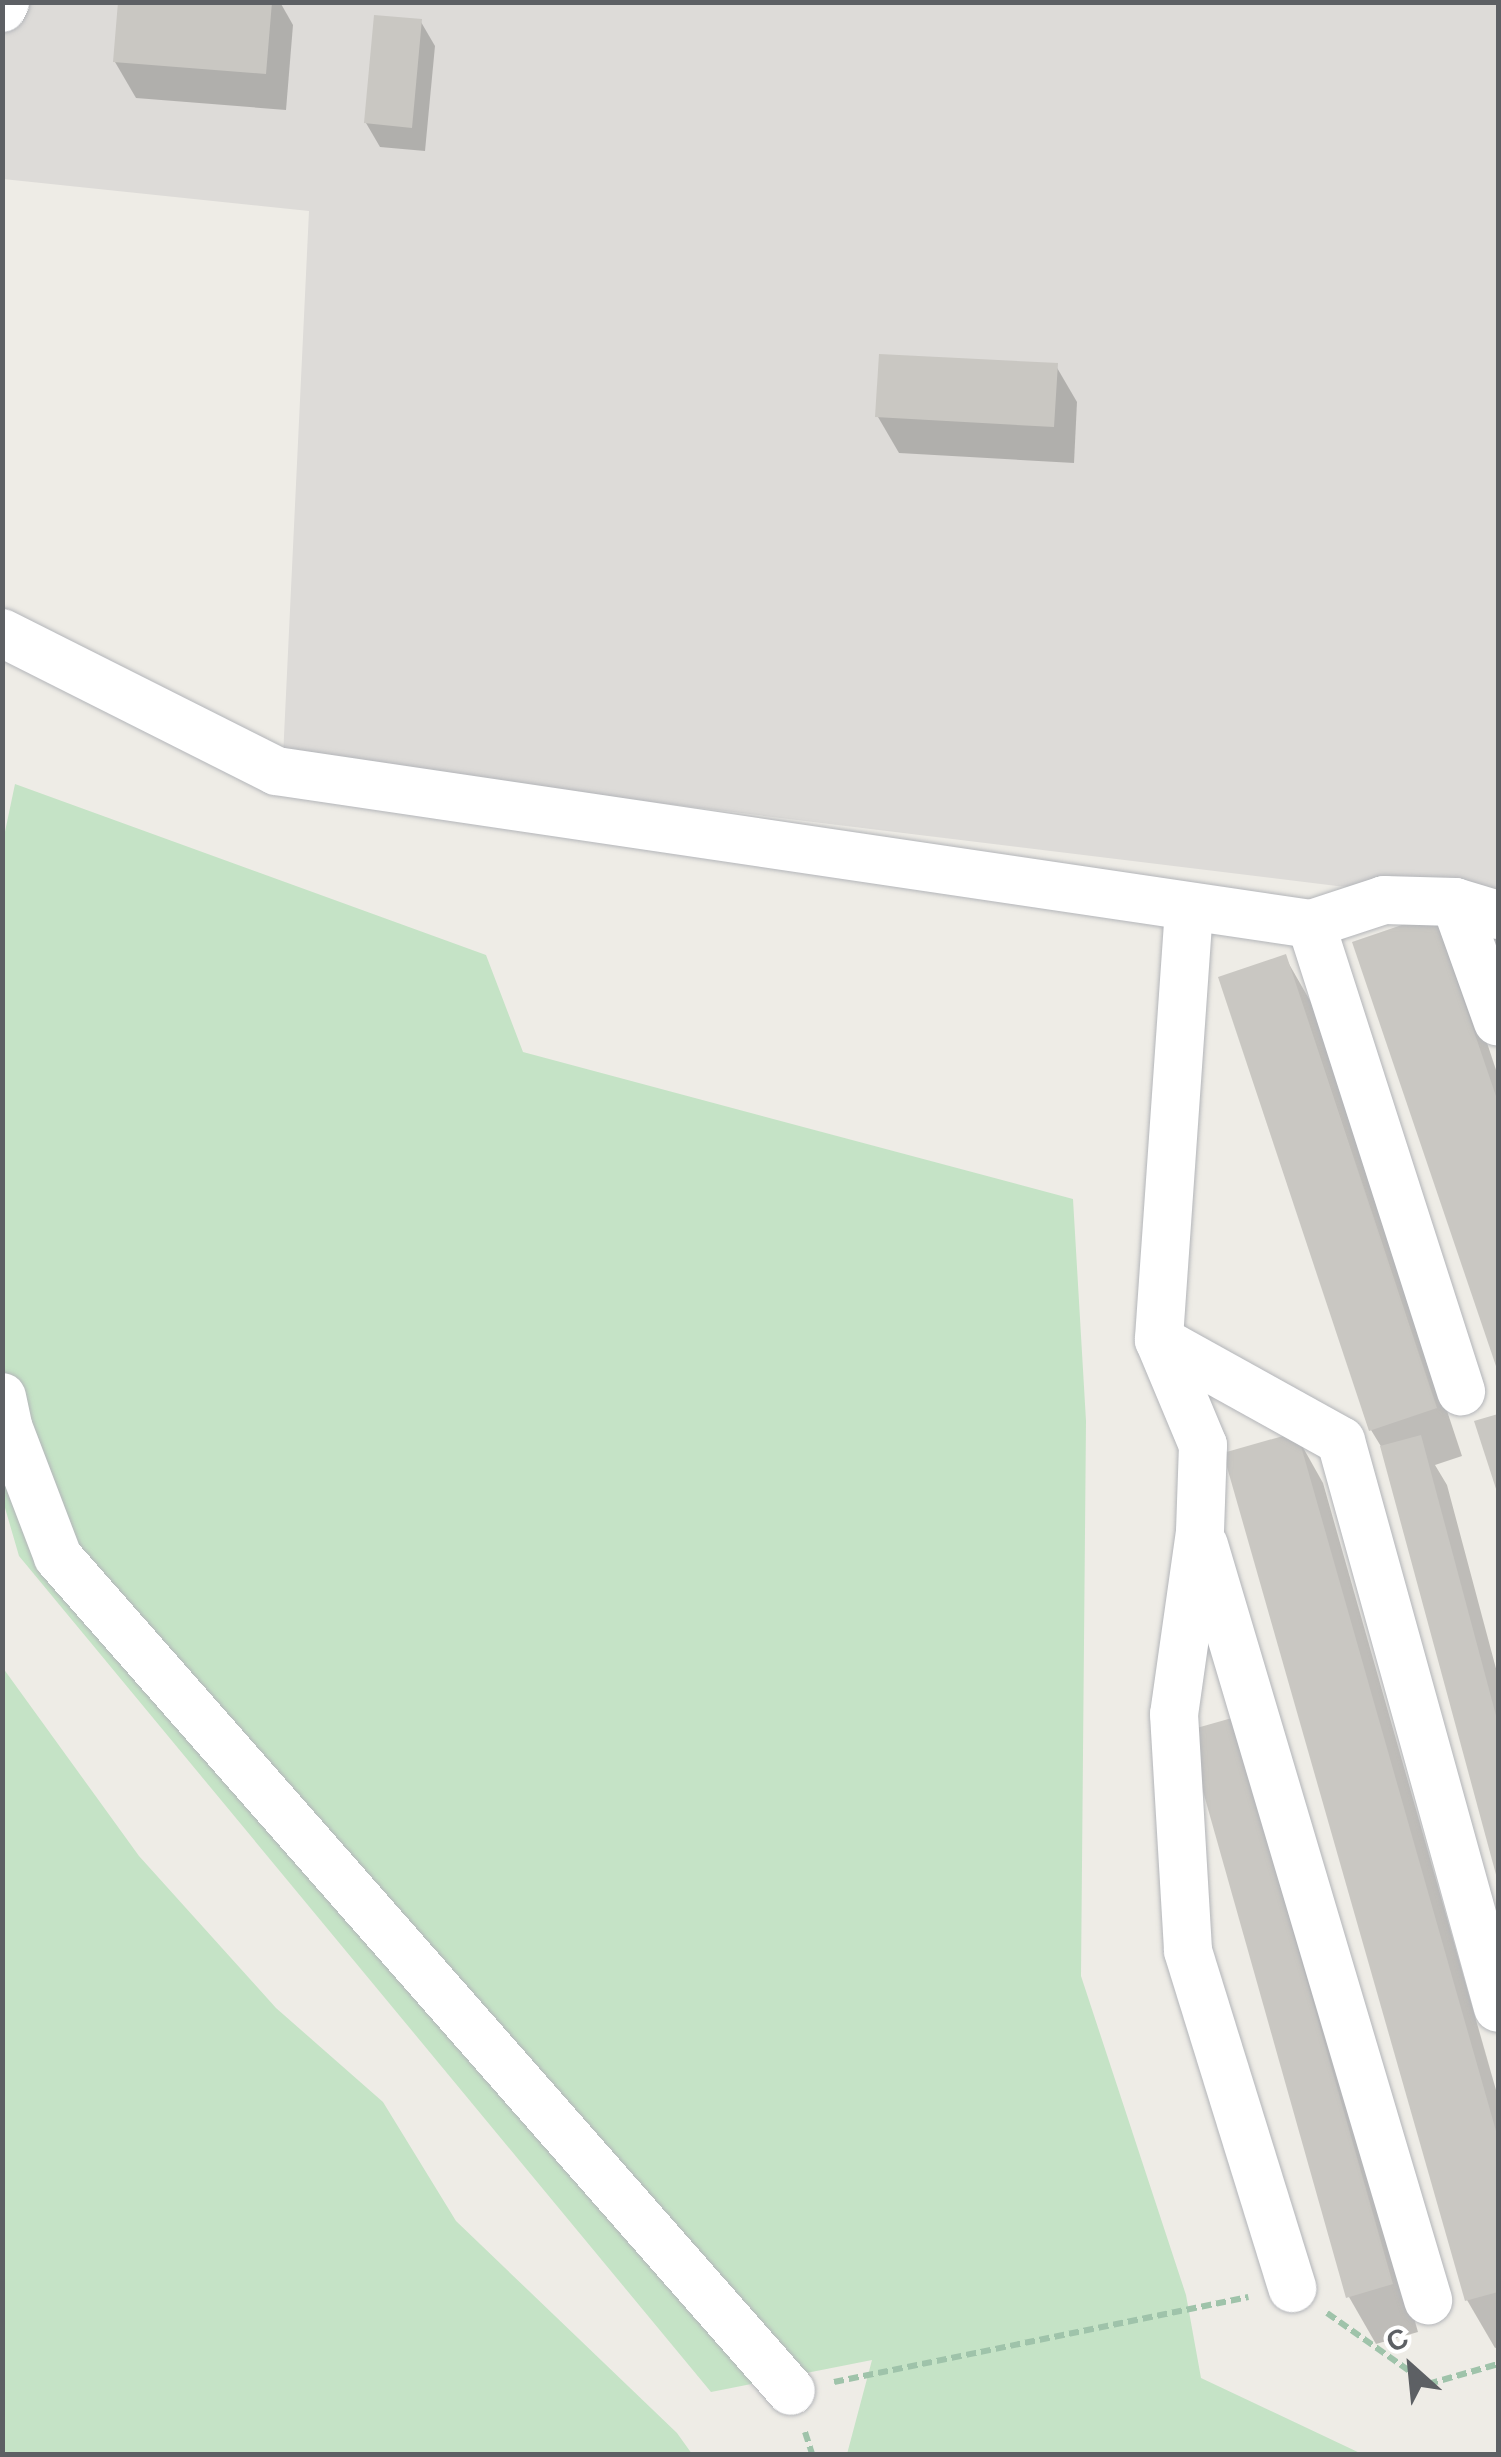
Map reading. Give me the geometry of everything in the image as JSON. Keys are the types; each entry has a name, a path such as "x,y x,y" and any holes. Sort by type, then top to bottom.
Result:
{"lane":[{"path":"2,632 276,771 1190,910 1311,924 1384,900 1477,909 1498,1022"},
{"path":"1190,910 1159,1340 1203,1445 1200,1532 1174,1714 1188,1951 1292,2288"},
{"path":"1311,924 1462,1392"},
{"path":"1159,1340 1341,1442 1498,2008"},
{"path":"2,1396 8,1426 58,1557 790,2391"},
{"path":"1200,1532 1428,2300"}],"path":[{"path":"790,2391 1292,2288 1428,2384 1498,2364"}],"shaded area":[{"path":"3,3 1498,3 1498,899 1337,886 283,757 309,211 3,179"}],"green space":[{"path":"15,784 486,955 523,1052 1073,1199 1086,1421 1081,1976 1186,2295 1201,2378 1362,2454 847,2454 872,2360 711,2392 19,1556 3,1501 2,846"},
{"path":"3,1668 139,1856 276,2008 383,2102 456,2221 677,2433 692,2454 3,2454"}],"building":[{"path":"118,2 272,2 266,74 113,62"},
{"path":"374,15 422,19 412,128 364,123"},
{"path":"879,354 1058,363 1054,427 875,417"},
{"path":"1434,914 1498,1102 1498,1372 1352,942"},
{"path":"1286,954 1437,1408 1369,1431 1218,977"},
{"path":"1498,1414 1498,1495 1474,1421"},
{"path":"1297,1432 1498,2138 1498,2292 1465,2301 1223,1453"},
{"path":"1421,1435 1498,1723 1498,1882 1380,1446"},
{"path":"1232,1718 1393,2284 1346,2298 1186,1731"}]}
